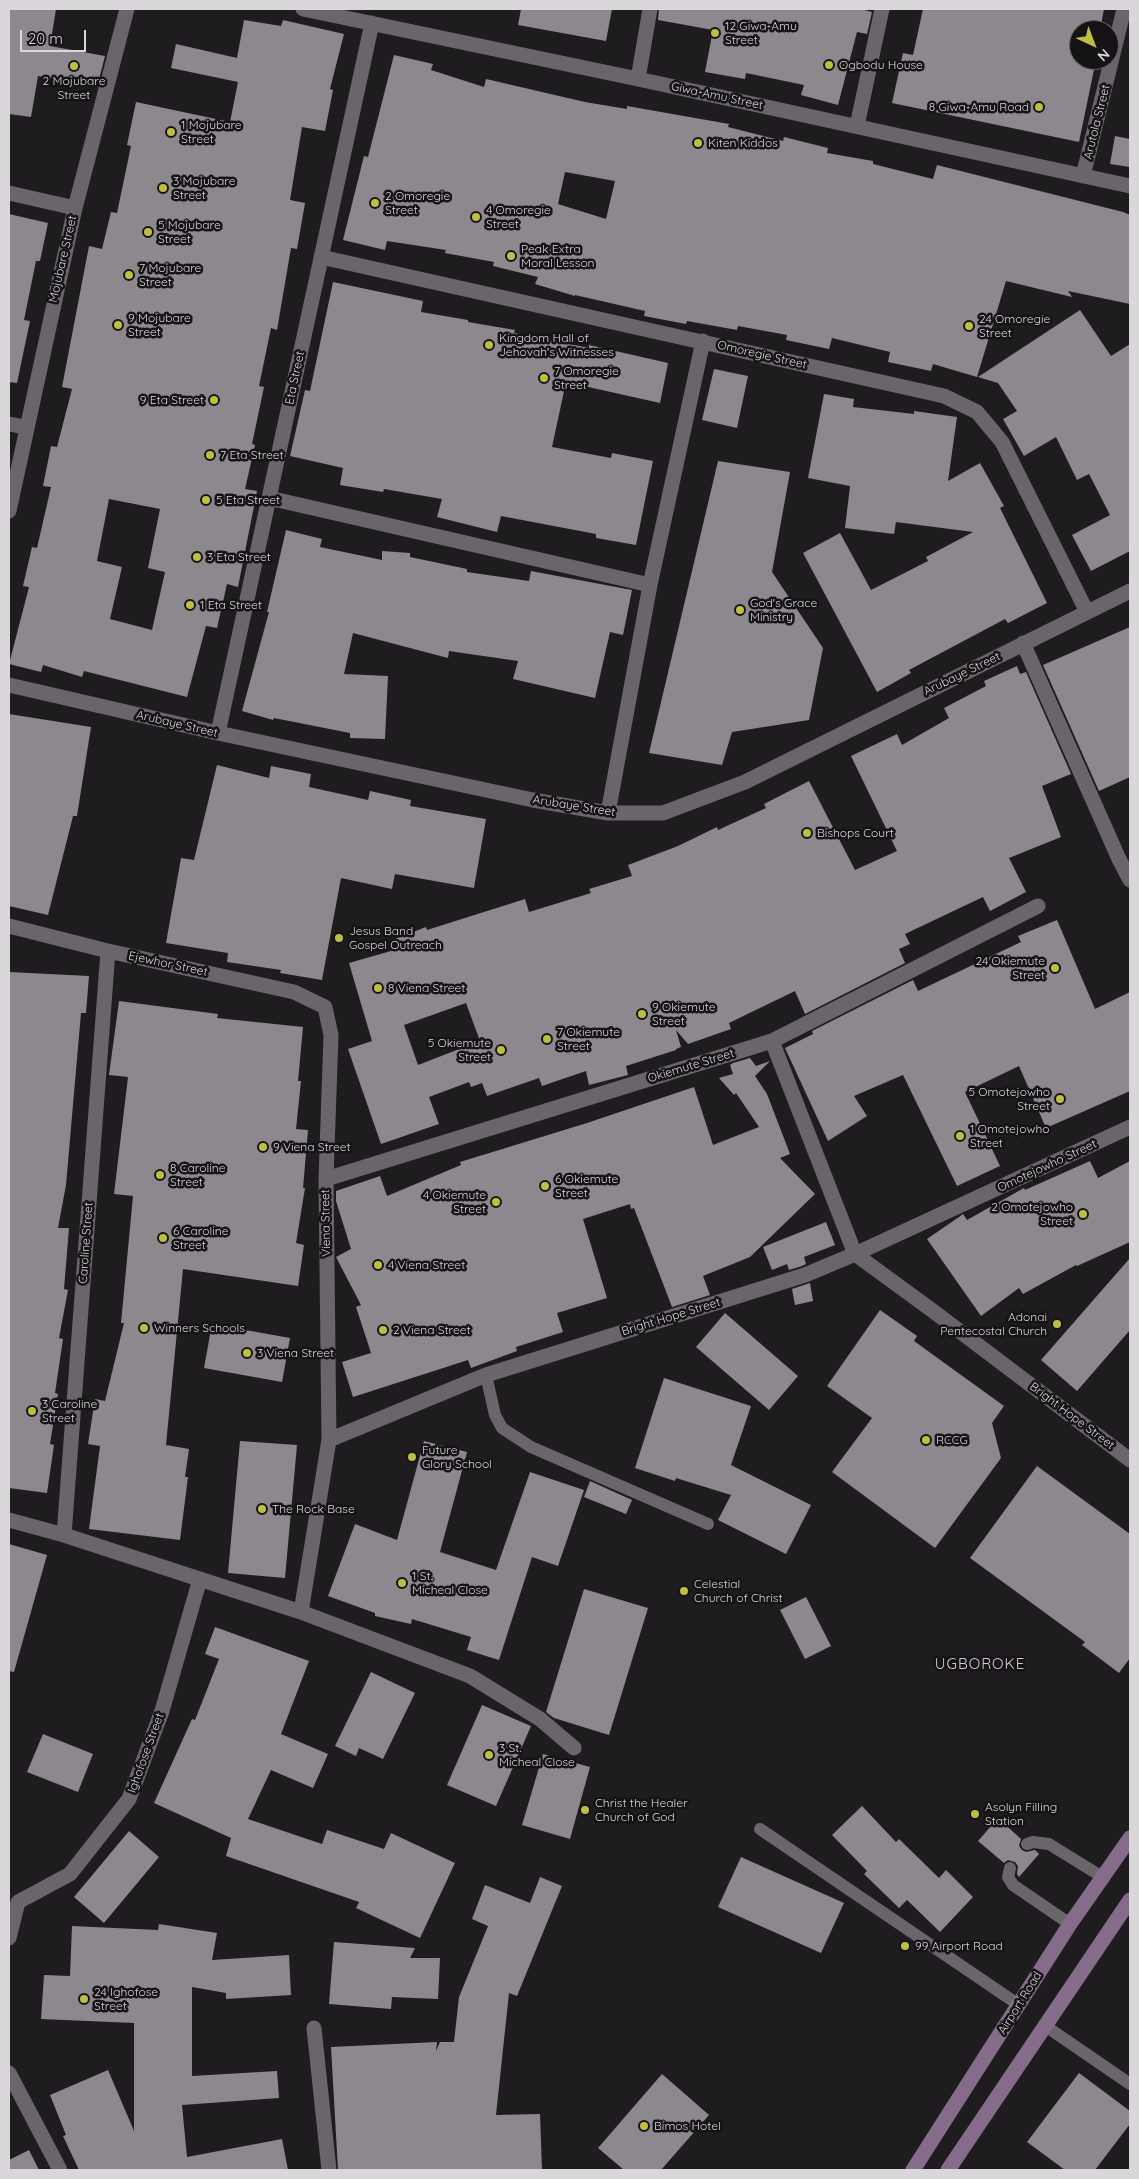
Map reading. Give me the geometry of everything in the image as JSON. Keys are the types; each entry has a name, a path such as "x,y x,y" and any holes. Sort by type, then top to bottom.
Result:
{"main road":[{"name":"Airport Road","path":"913,2170 1070,1924 1104,1878 1130,1838"},
{"path":"948,2170 1130,1900"}],"street":[{"name":"Mojubare Street","path":"9,511 75,208 127,9"},
{"name":"Giwa-Amu Street","path":"303,9 638,79 1130,186"},
{"path":"638,79 650,9"},
{"path":"857,126 882,9"},
{"name":"Arutola Street","path":"1084,176 1124,36 1124,9"},
{"name":"Eta Street","path":"218,734 372,23"},
{"path":"9,193 75,208"},
{"name":"Omoregie Street","path":"321,257 944,396 977,412 1002,442 1087,612"},
{"path":"608,813 650,585 703,341"},
{"path":"9,424 26,427"},
{"path":"269,498 650,585"},
{"name":"Arubaye Street","path":"9,685 218,734 524,798 608,813 664,813 744,782 1130,590"},
{"path":"1024,643 1130,880"},
{"name":"Okiemute Street","path":"326,1179 772,1041 1038,906"},
{"name":"Ejewhor Street","path":"9,926 108,951 294,992 325,1008"},
{"name":"Caroline Street","path":"64,1535 108,951"},
{"name":"Viena Street","path":"325,1008 331,1036 326,1179 329,1440"},
{"path":"772,1041 855,1254"},
{"name":"Omotejowho Street","path":"855,1254 1130,1127"},
{"name":"Bright Hope Street","path":"329,1440 486,1375 805,1275 855,1254 1130,1460"},
{"path":"301,1612 329,1440"},
{"path":"9,1520 64,1535 301,1612 470,1676 540,1719 574,1748"},
{"name":"Ighofose Street","path":"9,1938 13,1900 70,1874 129,1799 162,1711 200,1579"},
{"path":"314,2028 329,2170"},
{"path":"9,2073 60,2170"}],"lane":[{"path":"486,1375 495,1416 502,1428 516,1438 531,1447 708,1524"},
{"path":"760,1829 1019,2005"},
{"path":"1028,1844 1033,1842 1049,1844 1104,1878"},
{"path":"1010,1868 1008,1877 1013,1885 1070,1924"},
{"path":"1044,2025 1130,2084"}],"building":[{"path":"9,9 56,9 50,46 105,56 97,87 38,76 31,117 9,114"},
{"path":"521,9 612,9 606,41 518,25"},
{"path":"659,9 861,9 872,12 867,34 857,32 838,105 801,95 804,85 746,73 745,79 705,72 713,30 658,20"},
{"path":"923,9 1104,9 1102,20 1069,20 1069,70 1094,70 1079,142 892,103 903,53 913,55"},
{"path":"244,20 281,26 283,20 344,34 330,89 333,90 325,131 302,127 290,200 305,203 297,249 291,248 277,330 271,328 259,386 264,387 252,444 255,445 245,489 257,491 238,587 227,584 217,628 206,626 187,697 84,671 82,677 43,665 41,672 9,664 29,587 23,586 32,547 37,548 51,487 43,486 51,446 57,447 72,389 62,387 89,246 102,249 111,212 117,213 131,146 127,145 136,102 230,122 238,82 171,68 176,44 237,58","holes":["109,499 160,509 148,568 165,572 152,630 110,619 122,567 97,561"]},
{"path":"394,55 433,64 431,70 484,87 486,79 585,102 627,109 627,106 729,124 728,127 783,141 784,137 828,148 827,153 873,161 873,164 933,179 937,165 1123,212 1130,215 1130,304 1068,291 1072,297 1006,281 977,377 933,364 931,371 888,362 890,352 832,338 829,349 786,340 787,335 738,326 737,330 687,321 686,324 644,316 645,311 575,296 535,284 538,277 493,266 494,262 445,253 446,250 387,241 385,250 343,240 364,156 368,157","holes":["565,172 615,181 606,219 558,204"]},
{"path":"1115,136 1130,139 1130,167 1110,164"},
{"path":"9,214 48,223 40,261 36,261 24,320 30,321 17,383 9,382"},
{"path":"333,282 423,301 421,312 515,330 514,333 589,348 589,345 668,363 660,403 566,382 552,447 611,458 612,453 653,461 636,545 596,538 596,534 501,516 497,532 437,517 442,499 384,489 383,492 340,485 343,468 290,456 305,390 310,391"},
{"path":"1080,310 1111,356 1130,344 1130,551 1091,571 1072,535 1110,515 1089,474 1077,480 1056,437 1024,456 1003,419 1017,411 998,383 978,377"},
{"path":"714,369 748,376 737,428 702,420"},
{"path":"824,394 854,399 853,407 914,414 914,411 957,417 948,481 980,463 1004,506 1000,508 1047,603 1008,623 1005,619 909,670 911,673 877,692 803,553 840,533 871,590 928,561 926,557 973,532 896,522 894,534 845,528 850,486 808,478"},
{"name":"God's Grace Ministry","path":"718,461 790,472 772,572 823,648 809,720 732,732 722,765 649,753"},
{"path":"286,530 322,539 320,547 382,560 382,551 410,553 410,557 467,569 467,572 529,581 531,571 632,590 623,635 610,632 595,698 513,679 518,661 449,651 448,658 353,633 344,674 388,676 385,739 350,738 350,733 274,718 273,720 242,711 269,612 267,612"},
{"path":"1130,627 1130,777 1099,791 1043,665"},
{"path":"1017,666 1020,674 1026,672 1071,774 1042,786 1061,837 1009,858 1026,892 990,911 983,897 905,934 910,944 899,949 905,963 805,1014 795,991 729,1023 731,1029 688,1044 676,1030 681,1047 626,1066 628,1075 589,1085 586,1071 542,1086 539,1078 487,1096 482,1083 471,1087 469,1082 429,1097 439,1124 381,1144 348,1049 372,1041 349,963 398,949 395,939 426,927 427,930 525,899 529,912 591,893 589,889 632,876 628,865 678,846 717,827 718,830 766,808 764,804 809,781 855,870 897,851 851,756 897,734 902,745 949,718 944,708 986,686 984,681","holes":["466,1003 480,1041 418,1065 404,1025"]},
{"path":"9,714 91,727 77,816 73,816 48,915 9,906"},
{"path":"217,765 269,778 271,766 311,774 309,787 368,800 370,791 411,800 410,806 486,819 474,888 395,874 392,889 341,878 322,980 280,973 281,970 227,962 228,953 166,943 181,858 194,860"},
{"path":"1057,920 1095,1009 1130,992 1130,1091 1046,1128 1019,1066 965,1092 1000,1166 957,1186 903,1075 854,1096 867,1116 828,1141 785,1048 813,1034 812,1031 913,980 918,991 1021,942 1018,936"},
{"path":"9,972 89,976 86,1013 81,1013 66,1185 58,1228 69,1228 64,1289 68,1290 59,1338 63,1339 55,1393 58,1394 50,1444 54,1445 47,1493 9,1488"},
{"path":"119,1001 218,1014 217,1018 303,1027 298,1081 301,1081 296,1129 308,1130 303,1188 305,1188 296,1243 304,1245 298,1286 183,1269 166,1445 189,1449 185,1477 188,1477 180,1540 89,1529 100,1446 88,1444 95,1399 105,1401 124,1323 121,1323 133,1196 114,1194 128,1077 109,1075"},
{"path":"750,1058 756,1066 770,1061 755,1076 767,1094 790,1154 780,1158 815,1194 750,1257 703,1276 710,1295 672,1307 634,1208 631,1209 630,1204 583,1219 607,1298 557,1313 563,1332 516,1347 517,1351 471,1368 468,1360 353,1397 342,1362 371,1353 356,1307 361,1305 336,1257 351,1249 336,1201 336,1191 380,1176 387,1196 461,1165 460,1162 587,1123 694,1087 713,1145 759,1127 736,1093 734,1095 719,1078 733,1074 730,1065 733,1063"},
{"path":"1090,1161 1098,1178 1130,1161 1130,1242 1076,1265 1023,1294 1019,1288 981,1316 927,1239 963,1214 967,1220 1024,1188 1025,1190"},
{"path":"826,1222 835,1245 804,1257 806,1264 802,1266 789,1270 787,1264 772,1270 763,1247"},
{"path":"1130,1258 1130,1330 1077,1391 1041,1360"},
{"path":"810,1283 813,1301 795,1305 792,1289"},
{"name":"RCCG","path":"880,1310 917,1336 914,1341 1004,1406 992,1423 1001,1458 935,1548 832,1472 872,1418 827,1386"},
{"path":"725,1313 798,1376 769,1410 696,1347"},
{"name":"3 Viena Street","path":"212,1324 290,1338 282,1382 204,1368"},
{"path":"664,1378 751,1406 731,1465 811,1505 786,1554 718,1520 731,1495 676,1478 675,1481 635,1468"},
{"name":"The Rock Base","path":"240,1441 297,1445 285,1578 228,1573"},
{"path":"424,1441 467,1452 440,1552 496,1570 530,1472 584,1490 558,1566 532,1557 499,1660 467,1650 471,1637 412,1619 411,1624 375,1616 375,1613 328,1596 355,1524 397,1540"},
{"path":"1037,1466 1130,1534 1130,1658 1119,1673 1082,1645 1085,1642 970,1558"},
{"path":"590,1481 632,1500 626,1514 584,1497"},
{"path":"9,1544 47,1555 14,1672 9,1671"},
{"path":"584,1589 648,1608 609,1735 554,1718 546,1712"},
{"path":"806,1597 831,1646 805,1659 780,1610"},
{"path":"215,1627 309,1661 281,1734 328,1754 313,1788 271,1770 248,1819 322,1844 327,1830 384,1849 391,1833 455,1863 420,1938 356,1908 359,1902 226,1856 231,1838 154,1803 192,1719 195,1720 219,1659 205,1654"},
{"path":"371,1672 415,1693 383,1759 359,1748 356,1756 335,1746"},
{"name":"3 St. Micheal Close","path":"482,1705 531,1726 496,1806 447,1785"},
{"path":"43,1734 93,1754 78,1792 27,1772"},
{"path":"543,1754 590,1767 570,1839 522,1825"},
{"path":"862,1806 896,1842 899,1839 939,1878 946,1870 973,1897 940,1932 907,1900 899,1908 864,1874 867,1871 832,1835"},
{"path":"998,1818 1021,1839 1019,1846 1022,1850 1026,1852 1035,1850 1039,1854 1019,1877 1017,1874 1018,1866 1015,1862 1008,1860 1004,1863 978,1841"},
{"path":"129,1831 159,1857 104,1923 74,1897"},
{"path":"741,1857 844,1903 821,1953 718,1907"},
{"path":"540,1877 562,1886 517,1996 509,1993 496,2115 540,2114 542,2170 338,2170 331,2047 437,2042 436,2051 440,2042 454,2042 459,1997 488,1926 472,1919 485,1885 530,1903"},
{"path":"159,1924 217,1933 212,1960 289,1955 291,1995 226,1999 226,1993 192,1987 192,2076 277,2071 279,2098 182,2105 187,2157 282,2139 288,2170 79,2170 63,2136 66,2135 50,2095 108,2070 134,2131 134,2023 41,2019 44,1975 70,1976 72,1926 158,1930"},
{"path":"334,1942 415,1948 410,1958 440,1958 438,1999 392,1997 391,2009 329,2004"},
{"path":"1079,2073 1130,2111 1130,2124 1095,2170 1065,2170 1027,2142"},
{"path":"662,2074 709,2115 661,2170 624,2170 598,2148"},
{"path":"29,2150 39,2170 9,2170 9,2160"}],"place":[{"name":"12 Giwa-Amu Street","path":"715,33"},
{"name":"Ogbodu House","path":"829,65"},
{"name":"2 Mojubare Street","path":"74,66"},
{"name":"8 Giwa-Amu Road","path":"1039,107"},
{"name":"1 Mojubare Street","path":"171,132"},
{"name":"Kiten Kiddos","path":"698,143"},
{"name":"3 Mojubare Street","path":"163,188"},
{"name":"2 Omoregie Street","path":"375,203"},
{"name":"4 Omoregie Street","path":"476,217"},
{"name":"5 Mojubare Street","path":"148,232"},
{"name":"Peak Extra Moral Lesson","path":"511,256"},
{"name":"7 Mojubare Street","path":"129,275"},
{"name":"9 Mojubare Street","path":"118,325"},
{"name":"24 Omoregie Street","path":"969,326"},
{"name":"Kingdom Hall of Jehovah's Witnesses","path":"489,345"},
{"name":"7 Omoregie Street","path":"544,378"},
{"name":"9 Eta Street","path":"214,400"},
{"name":"7 Eta Street","path":"210,455"},
{"name":"5 Eta Street","path":"206,500"},
{"name":"3 Eta Street","path":"197,557"},
{"name":"1 Eta Street","path":"190,605"},
{"name":"God's Grace Ministry","path":"740,610"},
{"name":"Bishops Court","path":"807,833"},
{"name":"Jesus Band Gospel Outreach","path":"339,938"},
{"name":"24 Okiemute Street","path":"1055,968"},
{"name":"8 Viena Street","path":"378,988"},
{"name":"9 Okiemute Street","path":"642,1014"},
{"name":"7 Okiemute Street","path":"547,1039"},
{"name":"5 Okiemute Street","path":"501,1050"},
{"name":"5 Omotejowho Street","path":"1060,1099"},
{"name":"1 Omotejowho Street","path":"960,1136"},
{"name":"9 Viena Street","path":"263,1147"},
{"name":"8 Caroline Street","path":"160,1175"},
{"name":"6 Okiemute Street","path":"545,1186"},
{"name":"4 Okiemute Street","path":"496,1202"},
{"name":"2 Omotejowho Street","path":"1083,1214"},
{"name":"6 Caroline Street","path":"163,1238"},
{"name":"4 Viena Street","path":"378,1265"},
{"name":"Adonai Pentecostal Church","path":"1057,1324"},
{"name":"Winners Schools","path":"144,1328"},
{"name":"2 Viena Street","path":"383,1330"},
{"name":"3 Viena Street","path":"247,1353"},
{"name":"3 Caroline Street","path":"32,1411"},
{"name":"RCCG","path":"926,1440"},
{"name":"Future Glory School","path":"412,1457"},
{"name":"The Rock Base","path":"262,1509"},
{"name":"1 St. Micheal Close","path":"402,1583"},
{"name":"Celestial Church of Christ","path":"684,1591"},
{"name":"3 St. Micheal Close","path":"489,1755"},
{"name":"Christ the Healer Church of God","path":"585,1810"},
{"name":"Asolyn Filling Station","path":"975,1814"},
{"name":"99 Airport Road","path":"905,1946"},
{"name":"24 Ighofose Street","path":"84,1999"},
{"name":"Bimos Hotel","path":"644,2126"}],"district":[{"name":"UGBOROKE","path":"980,1664"}]}
